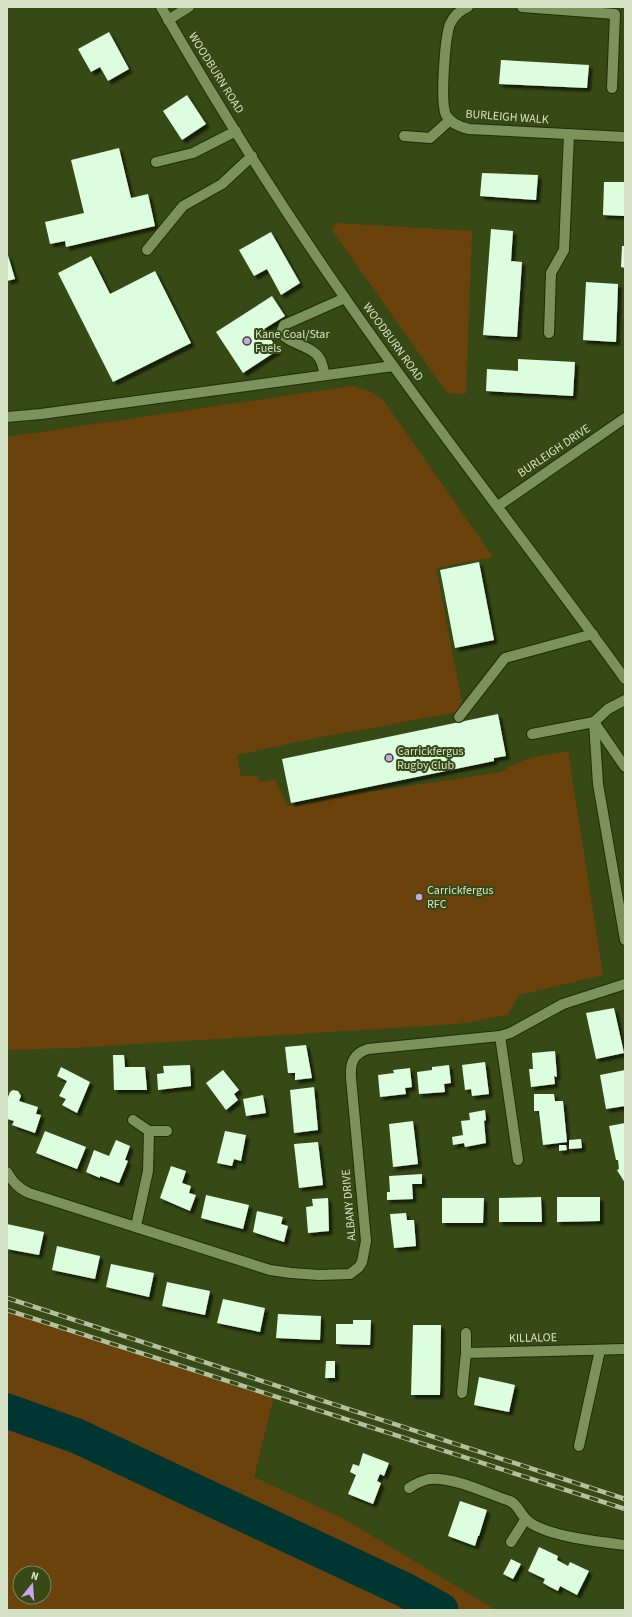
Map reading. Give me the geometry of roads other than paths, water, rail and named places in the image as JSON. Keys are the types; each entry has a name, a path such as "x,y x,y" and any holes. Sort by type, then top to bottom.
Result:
{"street":[{"name":"WOODBURN ROAD","path":"161,7 236,131 345,298 393,366 625,679"},
{"path":"168,20 189,7"},
{"name":"BURLEIGH WALK","path":"468,7 453,18 447,35 443,103 446,114 450,120 458,126 469,129 625,137"},
{"path":"522,7 615,14 612,88"},
{"path":"404,136 430,138 450,120"},
{"path":"156,162 193,153 236,131"},
{"path":"549,333 551,273 564,250 569,134"},
{"path":"147,250 183,206 222,184 252,156"},
{"path":"325,375 320,359 313,352 294,341 286,339 282,333 284,325 345,298"},
{"path":"7,417 41,414 393,366"},
{"name":"BURLEIGH DRIVE","path":"498,506 625,418"},
{"path":"459,717 505,658 593,634"},
{"path":"532,734 594,722 608,710 625,700"},
{"path":"594,722 625,767"},
{"path":"594,722 598,784 625,940"},
{"name":"ALBANY DRIVE","path":"7,1172 14,1184 20,1189 29,1193 270,1270 318,1275 344,1274 355,1271 362,1262 366,1241 351,1078 352,1061 355,1056 368,1049 500,1036 510,1033 563,1004 625,984"},
{"path":"500,1036 518,1160"},
{"path":"132,1120 149,1131 167,1131"},
{"path":"136,1226 148,1171 149,1131"},
{"path":"462,1393 466,1353 466,1333"},
{"name":"KILLALOE","path":"466,1353 625,1349"},
{"path":"579,1446 600,1350"},
{"path":"409,1488 430,1479 449,1481 510,1502 517,1507 525,1520 539,1527 560,1534 625,1545"},
{"path":"511,1542 525,1520"}],"waterway":[{"path":"7,1411 77,1436 405,1590 441,1610"}],"railway":[{"path":"7,1298 625,1499"},
{"path":"7,1310 625,1509"}],"place":[{"name":"Kane Coal/Star Fuels","path":"247,341"},
{"name":"Carrickfergus Rugby Club","path":"389,758"},
{"name":"Carrickfergus RFC","path":"419,897"}]}
